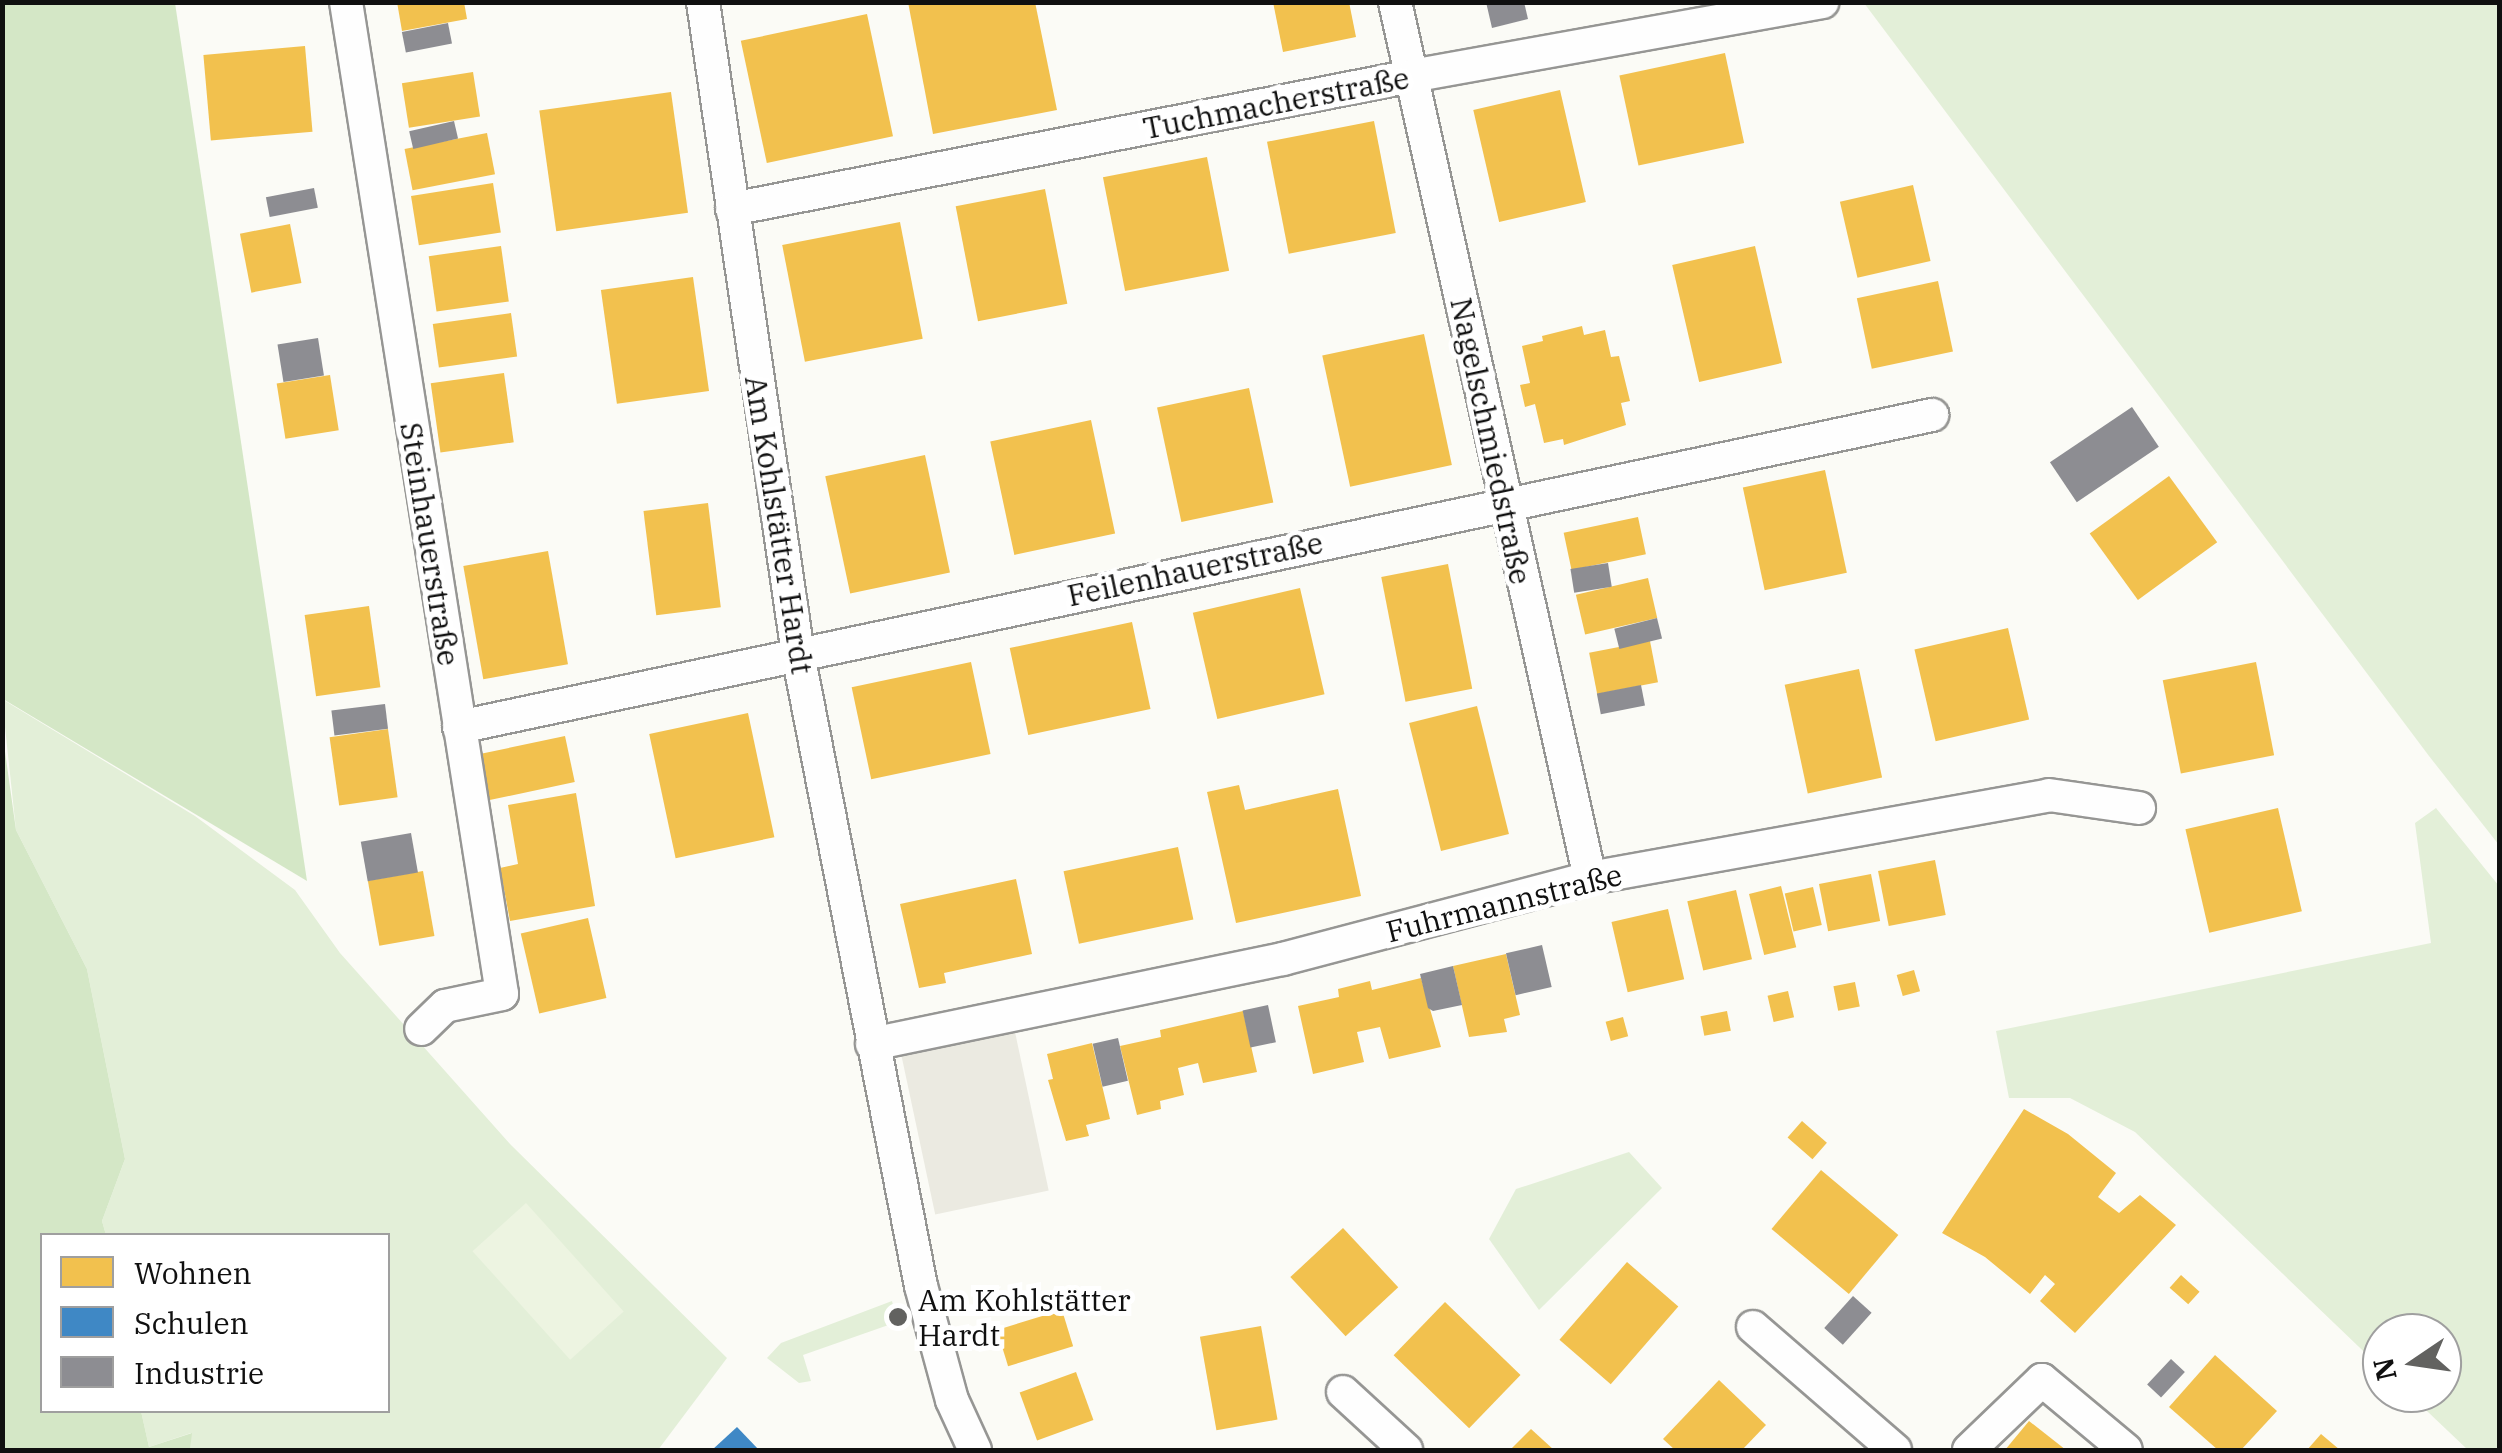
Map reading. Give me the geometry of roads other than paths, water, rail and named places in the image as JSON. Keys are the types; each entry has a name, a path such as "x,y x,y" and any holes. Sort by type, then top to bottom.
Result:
{"street":[{"name":"Steinhauerstraße","path":"346,2 502,994 444,1006 421,1030"},
{"name":"Am Kohlstätter Hardt","path":"703,2 798,654 921,1286 952,1400 975,1450"},
{"name":"Nagelschmiedstraße","path":"1395,2 1590,878"},
{"name":"Tuchmacherstraße","path":"732,209 1412,76 1822,2"},
{"name":"Feilenhauerstraße","path":"459,726 1504,502 1932,415"},
{"name":"Fuhrmannstraße","path":"872,1044 1283,959 1590,878 2049,795 2139,808"},
{"path":"1753,1328 1895,1450"},
{"path":"1969,1450 2042,1380 2126,1450"},
{"path":"1343,1392 1406,1450"}],"place":[{"name":"Am Kohlstätter Hardt","path":"898,1317"}]}
